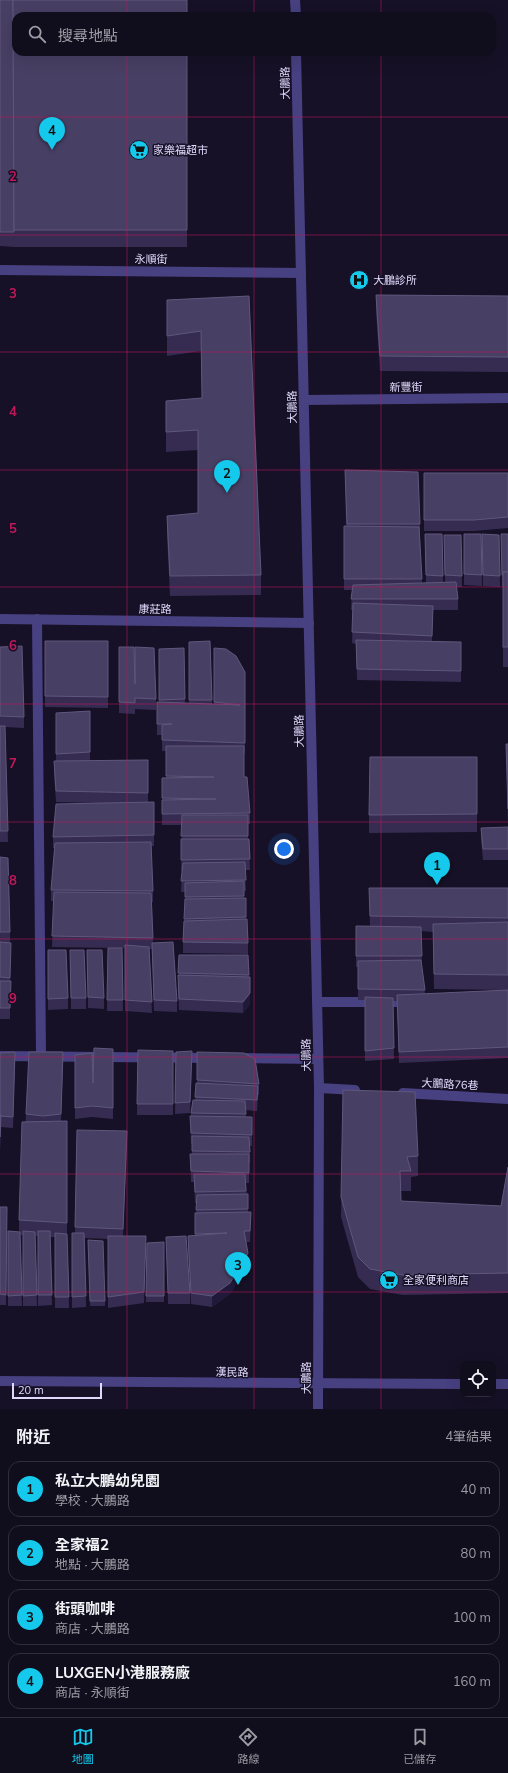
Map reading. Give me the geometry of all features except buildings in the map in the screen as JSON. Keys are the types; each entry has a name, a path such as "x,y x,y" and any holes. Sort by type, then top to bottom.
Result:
{"street":[{"path":"295,0 296,12"},
{"name":"大鵬路","path":"296,56 319,1088 318,1409"},
{"name":"永順街","path":"0,270 301,273"},
{"name":"新豐街","path":"304,400 508,398"},
{"name":"康莊路","path":"0,619 309,623"},
{"path":"38,619 41,1056"},
{"path":"317,1002 420,1002"},
{"path":"0,1056 318,1058"},
{"path":"319,1088 366,1091"},
{"name":"大鵬路76巷","path":"390,1092 508,1099"},
{"name":"漢民路","path":"0,1381 460,1384"},
{"path":"496,1384 508,1384"}],"place":[{"name":"LUXGEN小港服務廠","path":"52,150"},
{"name":"家樂福超市","path":"139,150"},
{"name":"大鵬診所","path":"359,280"},
{"name":"全家福2","path":"227,493"},
{"name":"私立大鵬幼兒園","path":"437,885"},
{"name":"全家便利商店","path":"389,1280"},
{"name":"街頭咖啡","path":"238,1285"}]}
